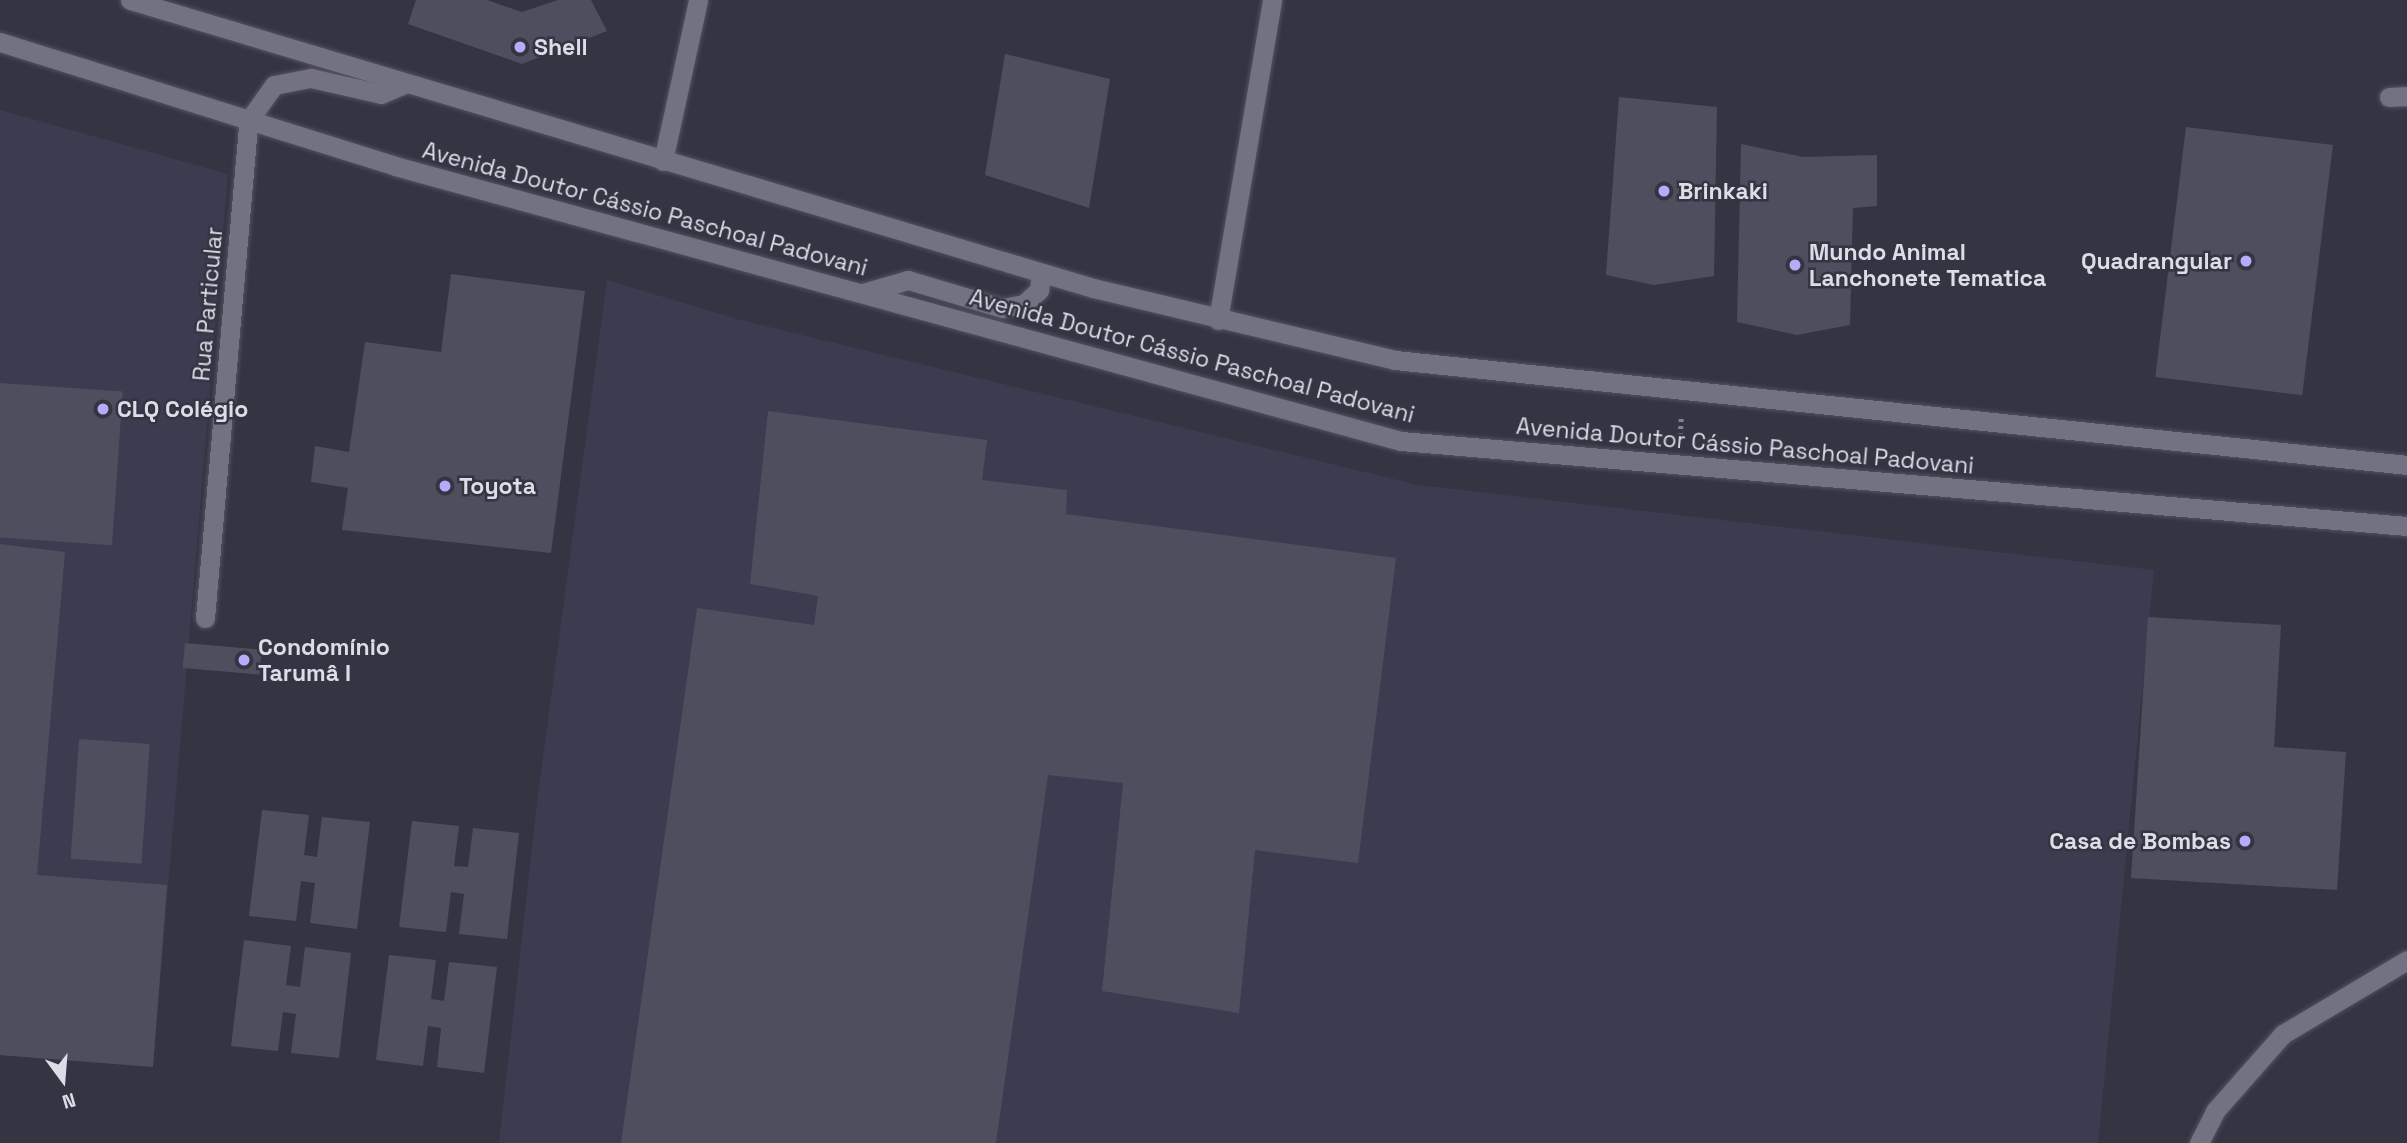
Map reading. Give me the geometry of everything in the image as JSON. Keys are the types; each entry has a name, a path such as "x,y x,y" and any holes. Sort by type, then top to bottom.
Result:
{"main road":[{"name":"Avenida Doutor Cássio Paschoal Padovani","path":"130,0 1041,273 1218,320 1395,360 1683,392 2407,465"},
{"path":"663,161 698,0"},
{"path":"1218,320 1272,0"},
{"name":"Avenida Doutor Cássio Paschoal Padovani","path":"0,42 249,120 862,293 1401,441 2407,526"},
{"path":"249,120 274,85 311,78 381,94 407,83"},
{"name":"Rua Particular","path":"205,618 249,120"},
{"path":"862,293 908,280 1002,308 1024,304 1039,289 1041,273"},
{"path":"2199,1143 2214,1111 2283,1034 2407,960"}],"path":[{"path":"1678,464 1683,392"}],"shaded area":[{"name":"CLQ Colégio","path":"0,110 228,174 153,1067 0,1055"},
{"path":"607,280 740,320 1418,485 2154,570 2098,1143 499,1143 537,803"}],"building":[{"name":"Shell","path":"416,0 487,0 522,12 558,0 591,0 607,31 522,64 408,24"},
{"path":"1005,54 1110,79 1089,208 985,175"},
{"name":"Brinkaki","path":"1619,97 1717,107 1714,276 1654,285 1606,275"},
{"name":"Quadrangular","path":"2186,127 2333,145 2302,395 2155,377"},
{"name":"Mundo Animal Lanchonete Tematica","path":"1741,144 1803,157 1877,155 1877,206 1853,208 1850,325 1797,335 1737,322"},
{"path":"451,274 585,291 551,553 342,530 348,488 311,482 315,446 349,452 365,342 441,352"},
{"path":"0,383 123,392 112,545 0,537"},
{"path":"768,411 987,440 982,480 1067,490 1066,514 1396,558 1358,863 1255,850 1239,1013 1102,991 1123,783 1048,775 996,1143 621,1143 697,608 814,625 818,596 750,584"},
{"path":"0,544 65,552 37,875 167,885 153,1067 0,1055"},
{"path":"2148,617 2281,625 2274,747 2346,752 2337,890 2131,878"},
{"path":"185,643 262,650 260,675 183,668"},
{"path":"79,739 150,744 141,864 71,859"},
{"path":"262,810 309,815 304,855 317,857 322,817 370,822 357,929 310,923 315,883 301,881 296,921 249,916"},
{"path":"412,821 459,826 454,866 468,867 473,828 519,833 507,939 459,934 464,894 451,892 446,932 399,927"},
{"path":"244,940 291,946 286,985 300,987 305,947 351,953 339,1058 291,1053 296,1014 283,1012 278,1051 231,1046"},
{"path":"389,955 436,960 431,999 444,1001 449,962 497,967 484,1073 437,1067 441,1028 428,1026 423,1066 376,1060"}],"place":[{"name":"Shell","path":"520,47"},
{"name":"Brinkaki","path":"1664,191"},
{"name":"Quadrangular","path":"2246,261"},
{"name":"Mundo Animal Lanchonete Tematica","path":"1795,265"},
{"name":"CLQ Colégio","path":"103,409"},
{"name":"Toyota","path":"445,486"},
{"name":"Condomínio Tarumâ I","path":"244,660"},
{"name":"Casa de Bombas","path":"2245,841"}]}
